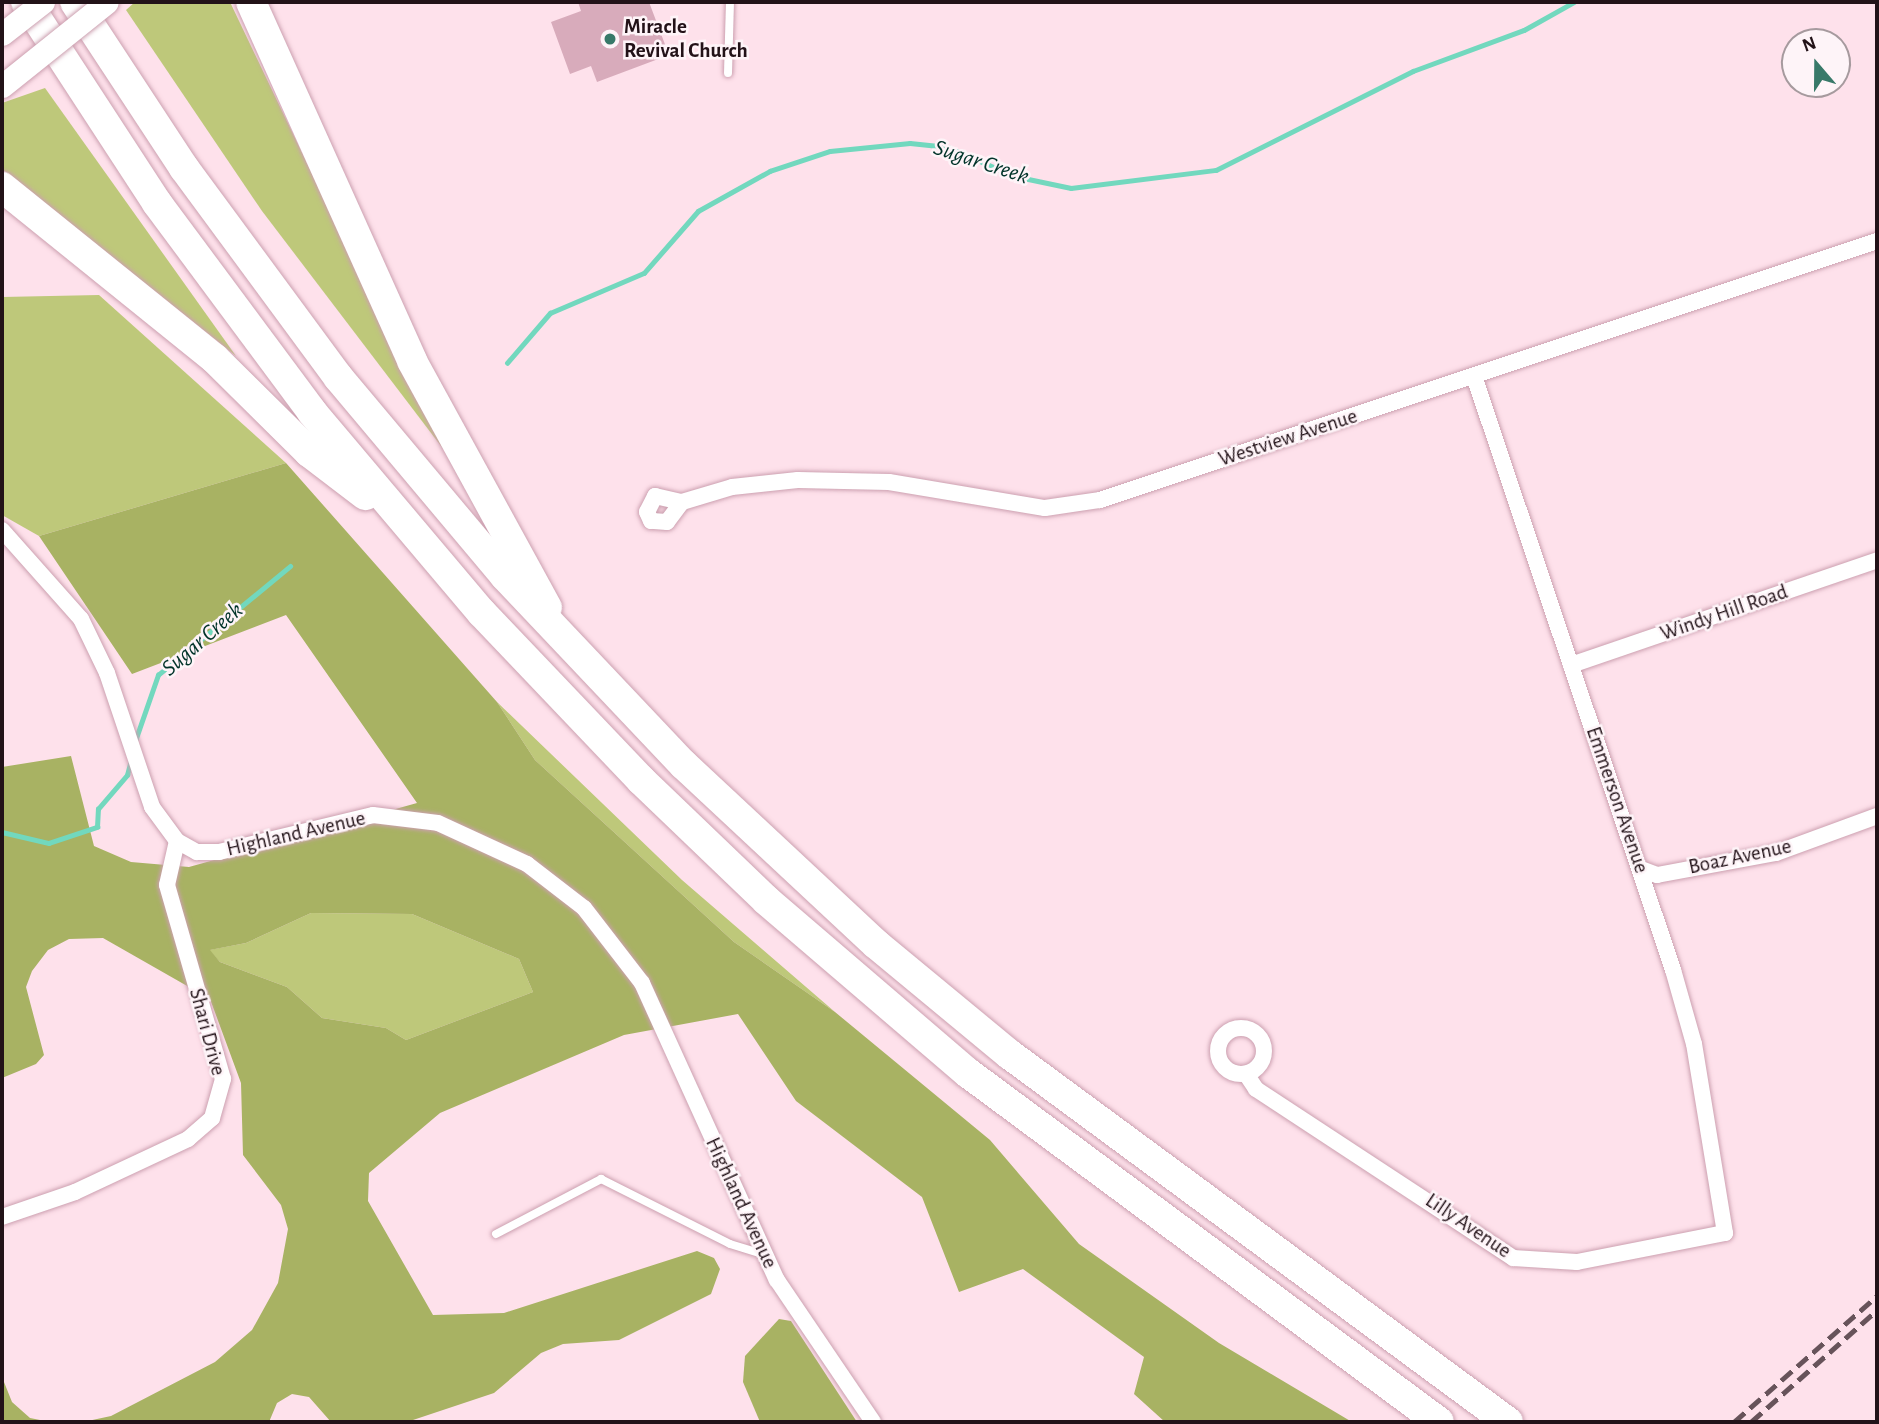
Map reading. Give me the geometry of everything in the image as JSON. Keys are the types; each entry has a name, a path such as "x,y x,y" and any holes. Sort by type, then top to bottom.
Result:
{"highway":[{"path":"26,2 207,273 404,524 641,780 831,959 1033,1125 1439,1422"},
{"path":"75,2 286,310 424,482 563,639 747,827 941,999 1076,1107 1508,1422"},
{"path":"251,2 412,361 563,639"},
{"path":"2,187 214,358 309,452 404,524"}],"main road":[{"path":"2,34 43,2"},
{"path":"2,86 107,2"}],"street":[{"name":"Westview Avenue","path":"682,502 732,486 798,480 889,482 1045,508 1100,500 1877,241"},
{"name":"Emmerson Avenue","path":"1474,376 1641,869 1694,1044 1725,1233"},
{"path":"2,530 81,619 125,726 159,821 177,841"},
{"name":"Windy Hill Road","path":"1571,665 1877,560"},
{"name":"Highland Avenue","path":"177,841 197,852 219,852 373,815 438,823 527,864 584,908 642,982 765,1255 873,1422"},
{"name":"Boaz Avenue","path":"1641,869 1657,875 1776,853 1876,822"},
{"name":"Shari Drive","path":"2,1217 167,1150 212,1118 222,1079 167,885 177,841"},
{"name":"Lilly Avenue","path":"1247,1074 1256,1089 1513,1258 1577,1262 1725,1233"}],"lane":[{"path":"728,73 730,2"},
{"path":"496,1234 601,1178 730,1244 765,1255"}],"green space":[{"path":"135,2 230,2 444,450 262,211 126,10"},
{"path":"45,88 236,356 2,169 2,103"},
{"path":"99,295 286,463 39,536 2,515 2,297"},
{"path":"286,463 497,702 535,760 734,942 835,1012 990,1140 1079,1244 1219,1343 1352,1422 1165,1422 1134,1394 1144,1357 1023,1269 959,1292 922,1197 796,1101 738,1014 624,1035 440,1113 369,1173 368,1201 433,1315 504,1313 697,1251 714,1258 720,1269 711,1294 619,1340 563,1344 541,1353 494,1393 407,1422 331,1422 309,1397 292,1394 277,1403 269,1422 83,1422 111,1416 215,1362 252,1330 278,1283 288,1229 281,1205 243,1155 241,1083 210,999 103,938 69,939 48,950 32,971 26,987 44,1055 36,1064 2,1078 2,767 71,756 94,846 131,862 189,867 417,803 286,615 132,674 39,536","holes":["311,913 412,914 519,959 533,992 406,1040 386,1028 322,1018 287,987 220,962 210,950 246,943"]},
{"path":"497,702 682,880 835,1012 734,942 535,760"},
{"path":"311,913 412,914 519,959 533,992 406,1040 386,1028 322,1018 287,987 220,962 209,950 246,943"},
{"path":"779,1319 791,1321 857,1422 760,1422 743,1382 745,1356"},
{"path":"2,1377 12,1402 30,1418 50,1422 2,1422"}],"building":[{"name":"Miracle Revival Church","path":"578,2 649,2 669,55 597,82 591,66 570,74 551,22 581,11"}],"waterway":[{"name":"Sugar Creek","path":"507,363 550,313 644,273 698,211 770,171 830,151 910,143 948,147 1014,176 1071,188 1216,170 1413,71 1524,30 1574,2"},
{"name":"Sugar Creek","path":"135,741 158,675 290,566"},
{"name":"Sugar Creek","path":"2,832 49,843 97,827 98,809 127,775 131,760"}],"railway":[{"path":"1734,1422 1877,1296"},
{"path":"1751,1422 1877,1310"}],"place":[{"name":"Miracle Revival Church","path":"610,39"}]}
